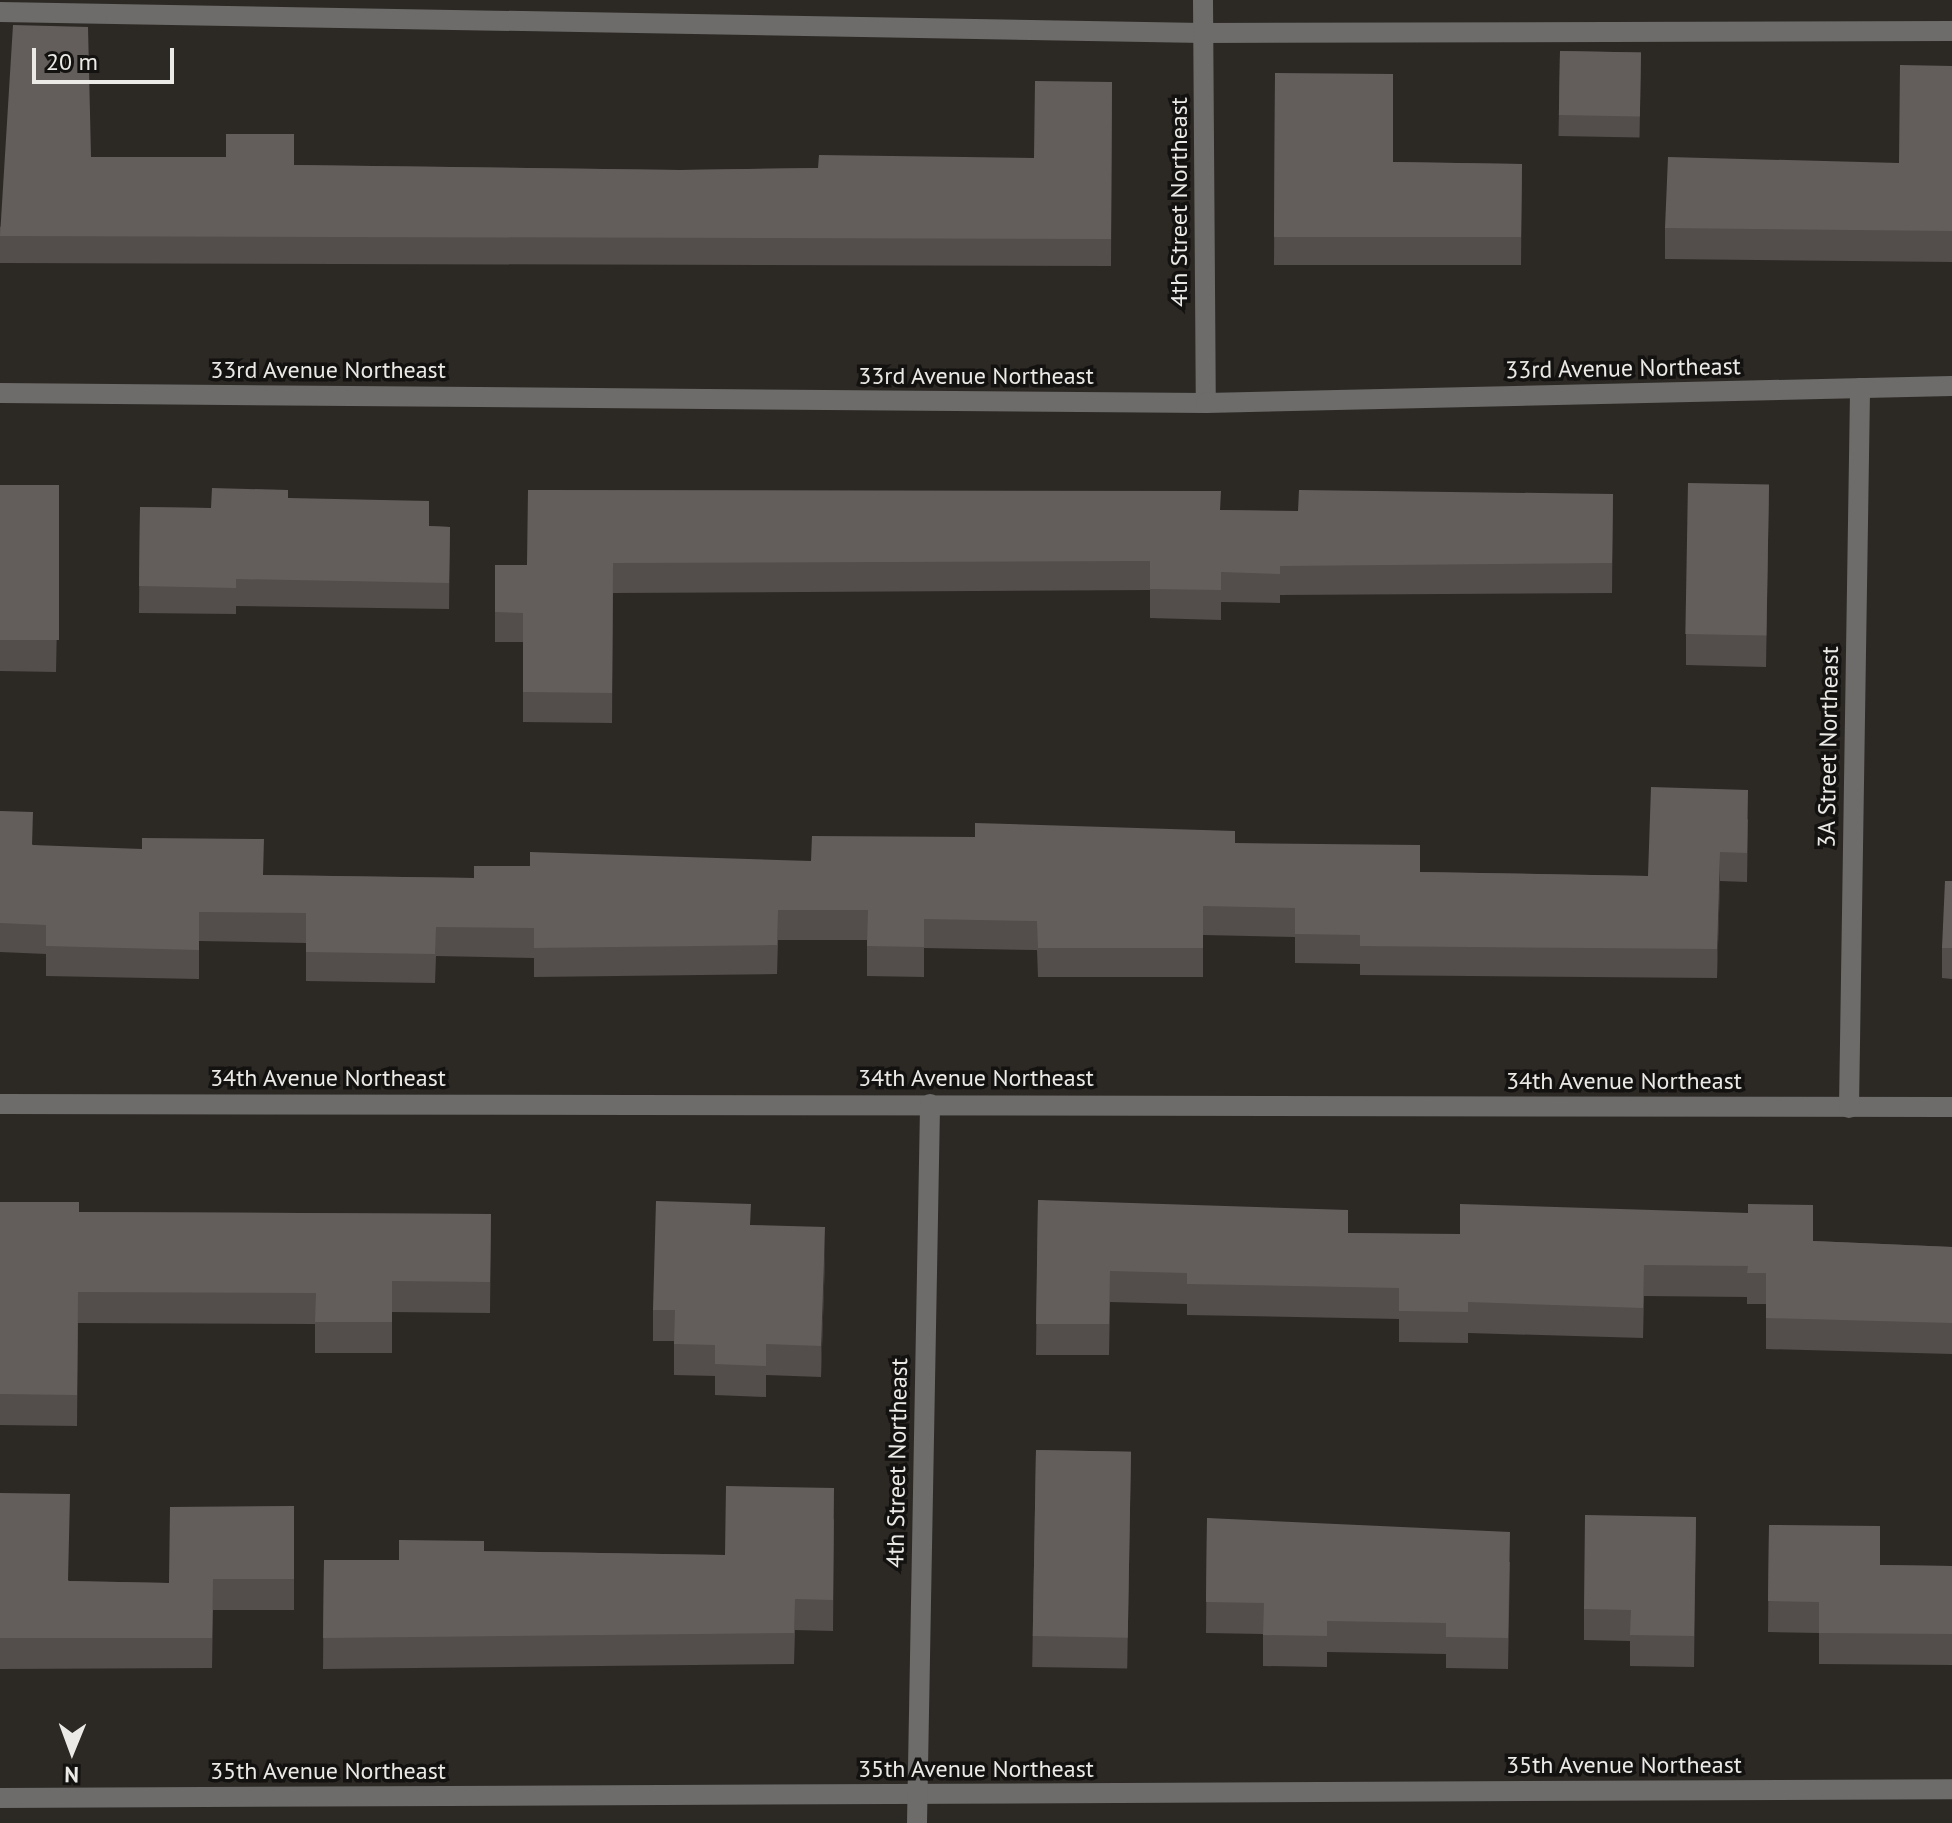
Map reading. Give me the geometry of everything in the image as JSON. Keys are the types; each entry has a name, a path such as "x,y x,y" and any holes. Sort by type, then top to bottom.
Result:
{"street":[{"name":"4th Street Northeast","path":"1203,0 1206,403"},
{"path":"0,12 1203,33 1952,31"},
{"name":"33rd Avenue Northeast","path":"0,393 1206,403 1952,386"},
{"name":"3A Street Northeast","path":"1849,1108 1860,388"},
{"name":"34th Avenue Northeast","path":"0,1104 1952,1107"},
{"name":"4th Street Northeast","path":"917,1823 930,1104"},
{"name":"35th Avenue Northeast","path":"0,1798 1952,1789"}],"building":[{"path":"13,25 88,27 91,157 226,157 226,134 294,134 294,165 680,170 818,168 819,155 1034,158 1035,81 1112,82 1111,239 0,236"},
{"path":"1560,51 1641,52 1640,116 1559,115"},
{"path":"1900,65 1952,66 1952,231 1665,228 1668,157 1899,163"},
{"path":"1275,73 1393,74 1393,162 1522,164 1521,237 1274,237"},
{"path":"1688,483 1769,484 1766,635 1685,634"},
{"path":"0,485 59,485 59,640 0,640"},
{"path":"212,488 288,490 288,498 429,501 429,526 450,527 449,583 236,579 236,588 139,586 140,507 211,508"},
{"path":"528,490 1221,491 1220,510 1298,511 1299,490 1613,494 1612,563 1280,566 1280,574 1221,572 1221,590 1150,589 1150,561 613,563 612,693 523,692 523,613 495,612 495,565 527,565"},
{"path":"1651,787 1748,790 1747,853 1720,852 1717,949 1360,946 1360,935 1295,934 1295,908 1203,906 1203,948 1038,948 1037,921 924,919 924,947 867,946 868,910 778,910 777,945 534,948 534,928 436,927 435,954 306,952 306,913 199,912 199,950 46,946 46,925 0,923 0,811 33,812 32,845 142,849 142,838 264,839 263,875 474,878 474,866 530,866 530,852 811,861 812,836 975,837 975,823 1235,831 1235,843 1420,845 1420,872 1648,876"},
{"path":"1945,881 1952,881 1952,948 1942,948"},
{"path":"1038,1200 1348,1210 1348,1233 1460,1234 1460,1204 1748,1213 1748,1204 1813,1205 1813,1241 1952,1247 1952,1323 1766,1318 1766,1273 1747,1273 1748,1266 1644,1265 1643,1308 1468,1302 1468,1312 1399,1311 1399,1288 1187,1284 1187,1273 1110,1271 1109,1324 1036,1324"},
{"path":"656,1201 751,1204 750,1225 825,1227 821,1346 766,1344 766,1366 715,1364 715,1345 674,1344 675,1310 653,1310"},
{"path":"0,1202 79,1202 79,1212 491,1214 490,1282 392,1281 392,1322 315,1322 316,1293 78,1292 77,1395 0,1394"},
{"path":"1036,1450 1131,1452 1128,1638 1033,1636"},
{"path":"726,1486 834,1488 833,1600 795,1599 794,1633 323,1638 324,1560 399,1560 399,1540 484,1541 484,1551 725,1555"},
{"path":"0,1493 70,1494 68,1581 169,1583 170,1507 294,1506 294,1579 213,1579 212,1638 0,1638"},
{"path":"1585,1515 1696,1517 1694,1636 1630,1635 1631,1610 1584,1609"},
{"path":"1207,1518 1510,1532 1508,1638 1446,1637 1446,1623 1327,1621 1327,1636 1263,1635 1264,1603 1206,1602"},
{"path":"1769,1525 1880,1526 1880,1565 1952,1566 1952,1634 1819,1633 1819,1602 1768,1601"}]}
